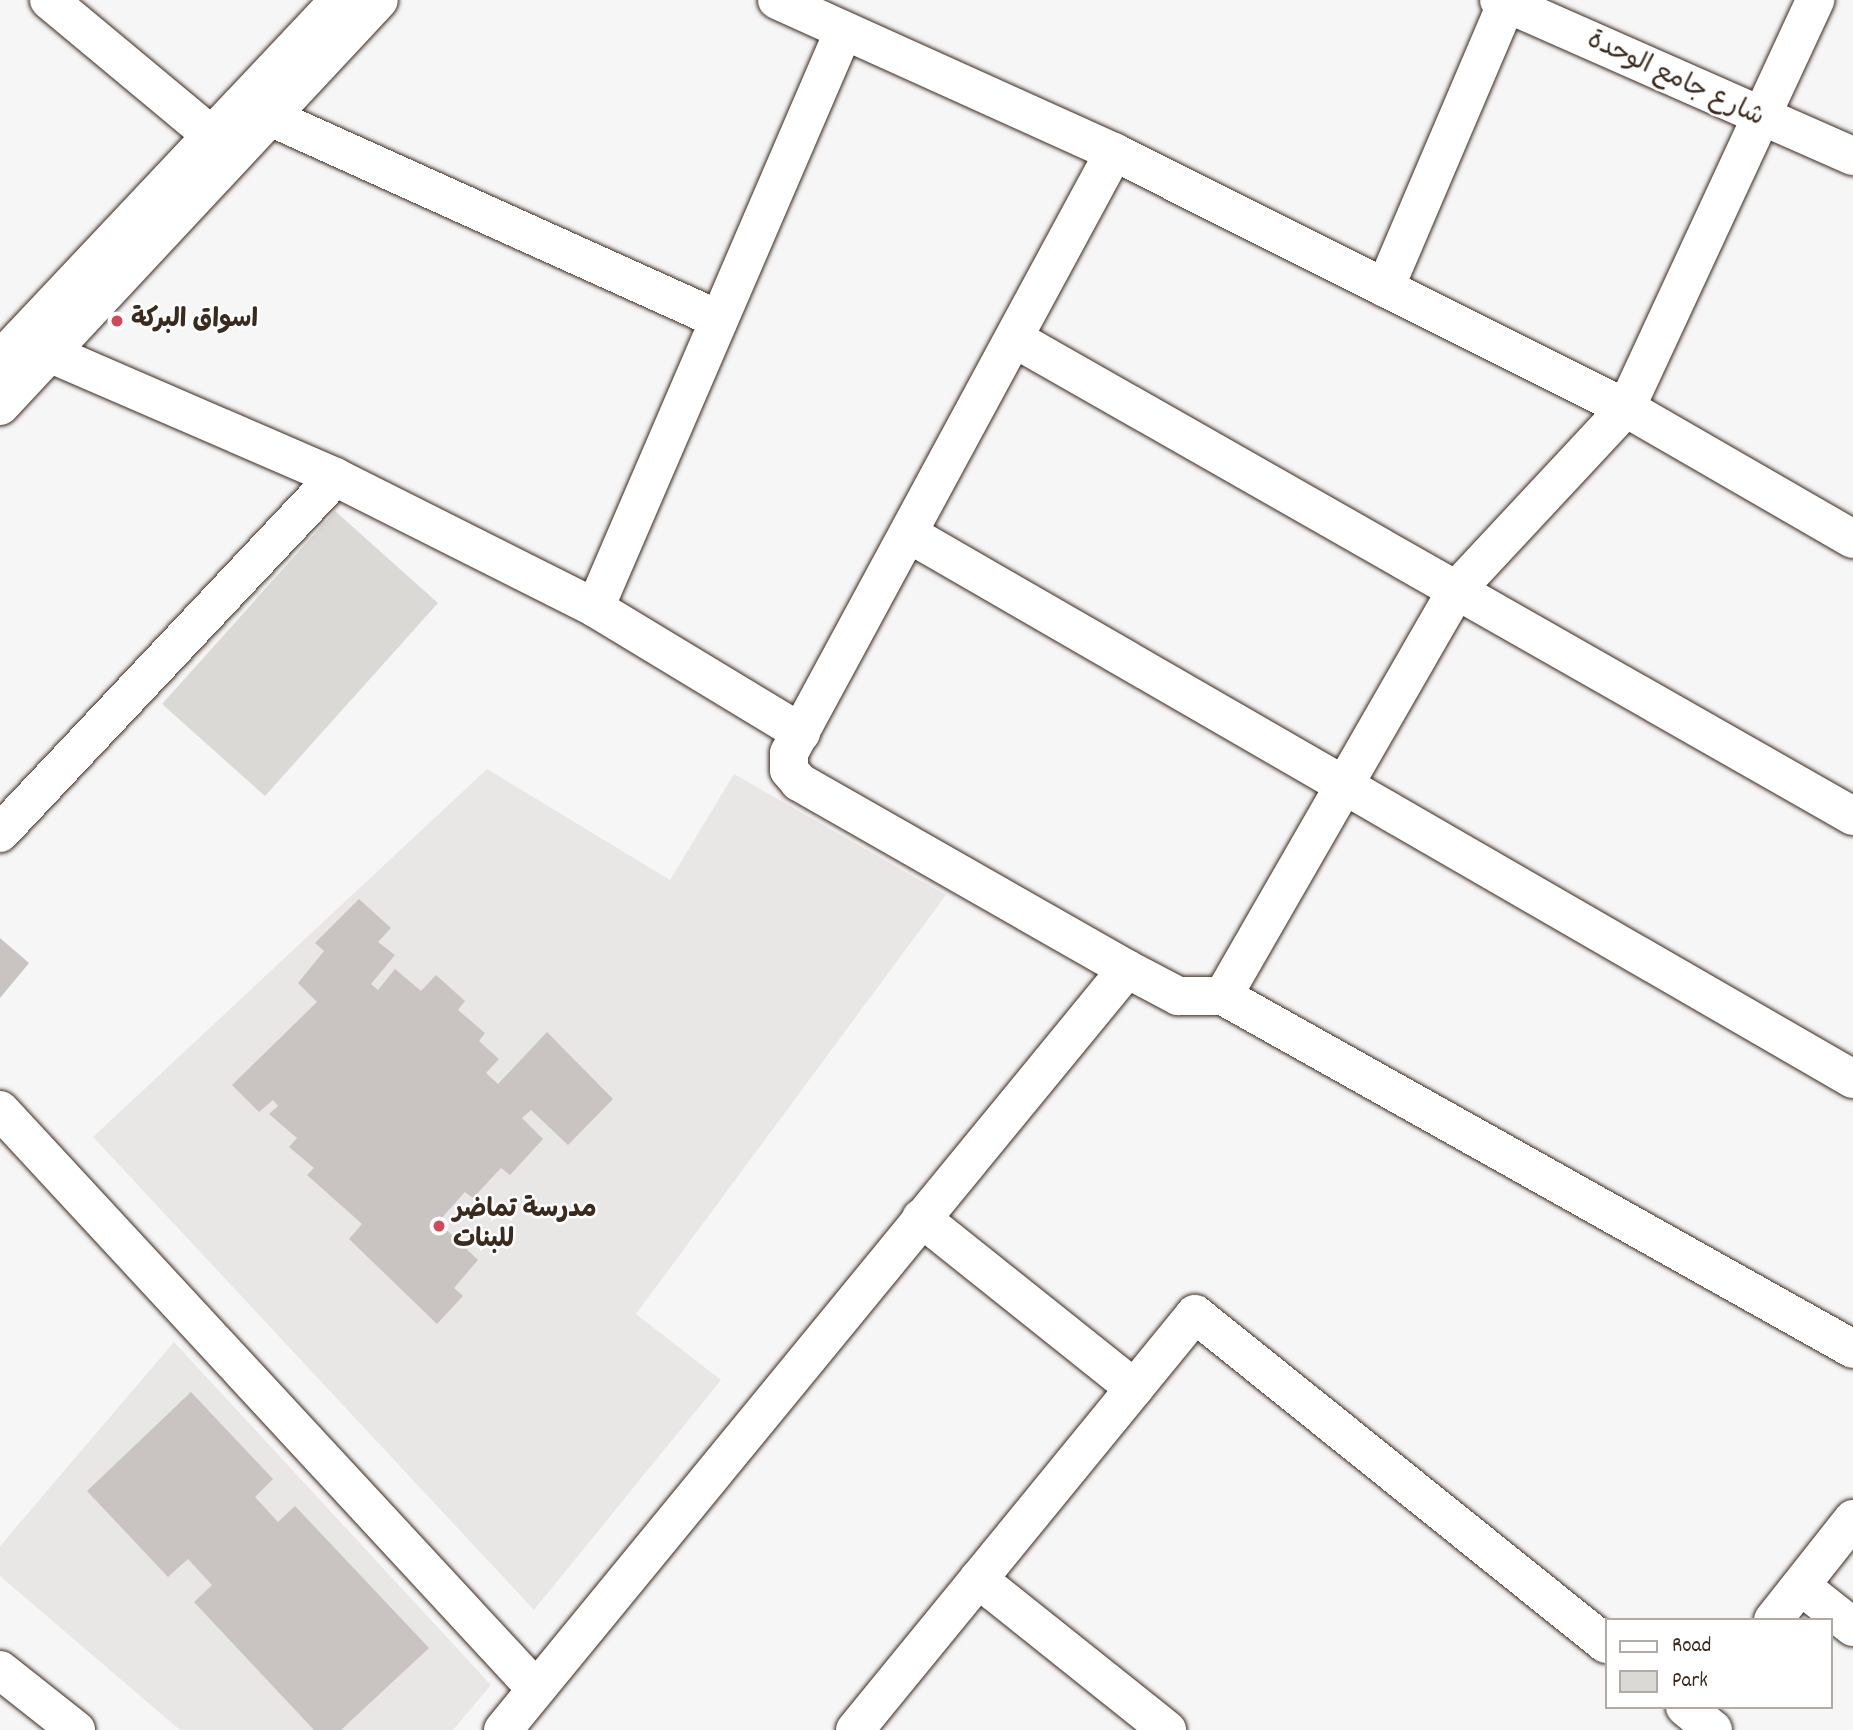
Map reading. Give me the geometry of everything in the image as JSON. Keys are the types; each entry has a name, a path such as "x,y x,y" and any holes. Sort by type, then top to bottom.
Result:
{"street":[{"path":"50,0 210,134"},
{"path":"0,406 17,344 210,134 339,0"},
{"path":"17,344 268,116 379,0"},
{"path":"777,0 1114,152 1626,408 1853,539"},
{"path":"1223,996 1347,786 1458,588 1626,408 1763,121 1815,0"},
{"path":"1385,288 1505,1"},
{"name":"شارع جامع الوحدة","path":"1505,1 1763,121 1849,149"},
{"path":"595,608 844,30"},
{"path":"268,116 719,320"},
{"path":"1114,152 801,733 789,762 799,782 1178,996 1223,996 1853,1349"},
{"path":"1015,339 1458,588 1853,817"},
{"path":"17,344 335,477 595,608 801,733"},
{"path":"0,833 335,477"},
{"path":"909,534 1853,1079"},
{"path":"503,1730 1127,968"},
{"path":"0,1110 536,1689"},
{"path":"921,1218 1134,1388"},
{"path":"855,1730 1195,1314 1604,1642"},
{"path":"1775,1618 1853,1519"},
{"path":"978,1579 1167,1730"},
{"path":"1801,1586 1853,1626"},
{"path":"0,1670 76,1730"}],"shaded area":[{"name":"مدرسة تماضر للبنات","path":"487,769 670,880 734,774 946,895 636,1314 721,1380 534,1610 93,1137"},
{"path":"174,1342 491,1685 453,1730 180,1730 0,1576 0,1546"}],"green space":[{"path":"335,511 438,603 265,796 162,704"}],"building":[{"path":"359,899 391,928 378,942 395,955 371,984 378,990 395,969 421,991 436,975 465,1001 458,1010 485,1033 479,1041 499,1059 486,1073 498,1084 547,1032 613,1099 568,1145 531,1110 522,1118 543,1139 510,1175 501,1168 473,1198 465,1192 438,1222 478,1260 454,1288 463,1296 437,1324 349,1239 362,1224 307,1175 314,1168 289,1147 297,1138 269,1114 278,1106 273,1100 259,1112 232,1085 317,1002 298,983 324,951 315,943"},
{"path":"0,938 29,963 0,998"},
{"path":"191,1392 273,1479 255,1497 278,1522 295,1506 429,1648 341,1730 314,1730 194,1602 212,1585 188,1559 168,1577 87,1491"}],"place":[{"name":"اسواق البركة","path":"117,321"},
{"name":"مدرسة تماضر للبنات","path":"439,1226"}]}
